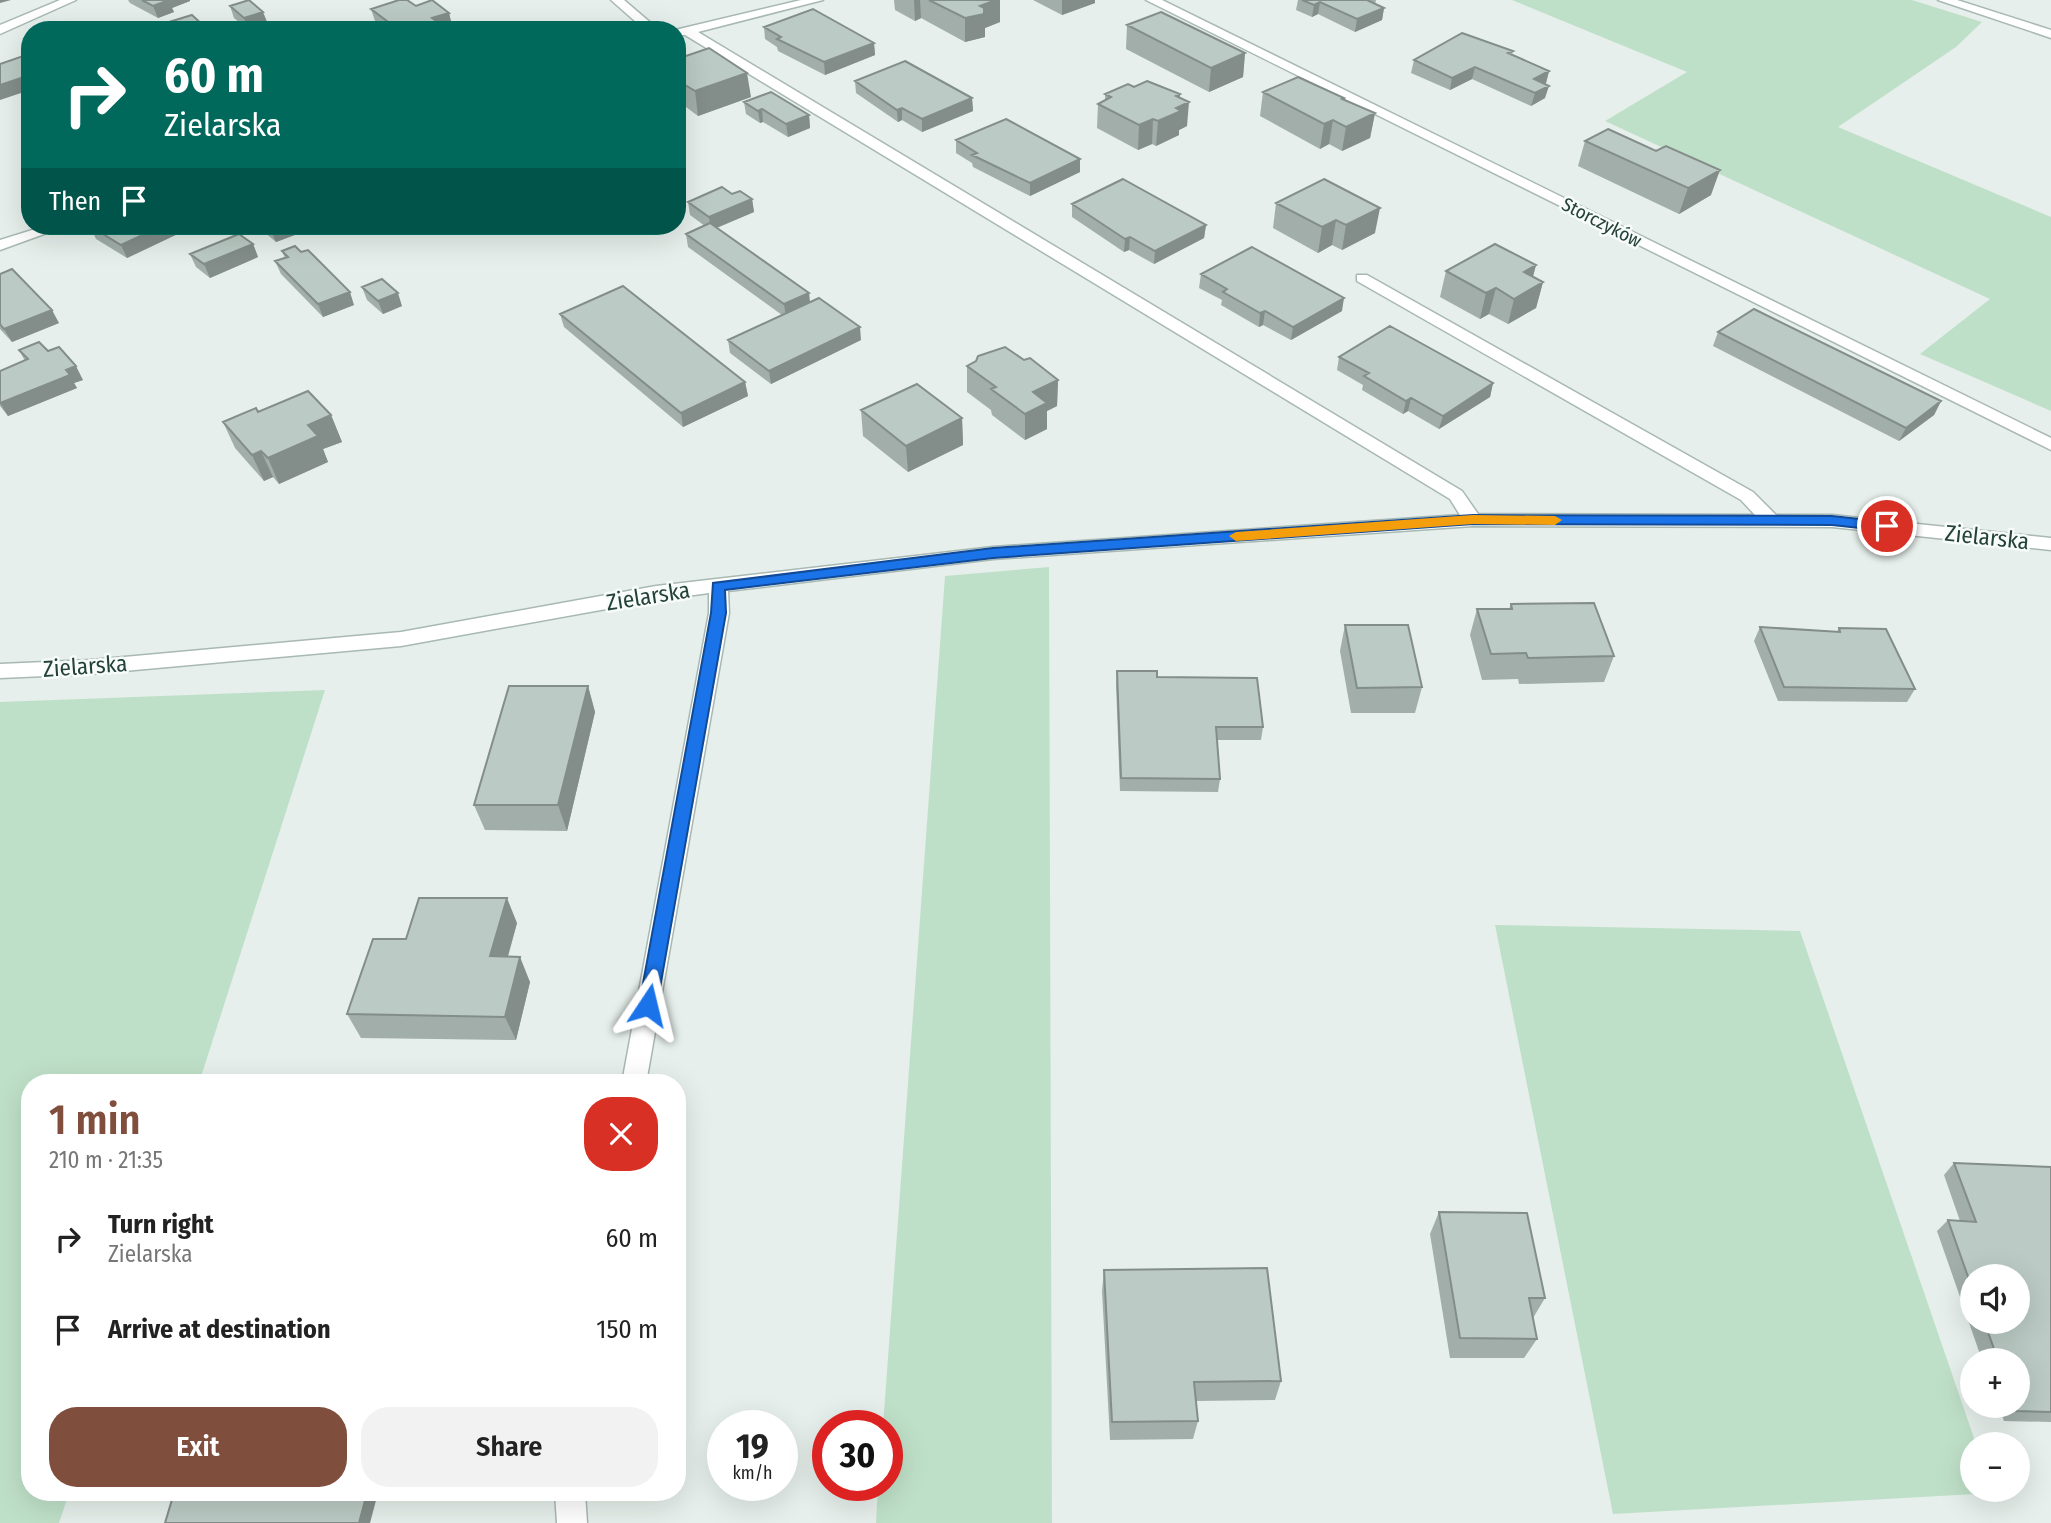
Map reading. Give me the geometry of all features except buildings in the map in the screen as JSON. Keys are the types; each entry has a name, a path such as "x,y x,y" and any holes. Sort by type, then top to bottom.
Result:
{"street":[{"path":"0,30 70,0"},
{"path":"617,0 642,21"},
{"path":"686,30 791,3 817,0"},
{"name":"Storczyków","path":"1152,0 2051,445"},
{"path":"1944,0 2051,34"},
{"path":"686,34 1456,495 1473,520"},
{"path":"0,245 31,235"},
{"path":"1362,278 1747,496 1771,521"},
{"name":"Zielarska","path":"0,671 91,667 401,639 656,593 993,553 1473,520 1832,521 2051,544"},
{"path":"636,1074 719,613 718,586"},
{"path":"571,1501 572,1523"}],"green space":[{"path":"1512,0 1912,0 1982,22 1956,47 1838,127 2051,217 2051,411 1920,354 1990,299 1605,121 1687,72"},
{"path":"1049,567 1052,1523 876,1523 877,1501 903,1501 903,1410 884,1410 945,576"},
{"path":"325,690 202,1074 21,1074 21,1501 66,1501 59,1523 0,1523 0,702"},
{"path":"1495,925 1800,931 1960,1397 1960,1418 1967,1418 1972,1432 1960,1432 1960,1495 1613,1514"}],"slow traffic":[{"path":"1236,536 1473,520 1555,520"}],"route":[{"path":"648,1005 719,613 718,586 993,553 1473,520 1832,521 1887,526"}]}
